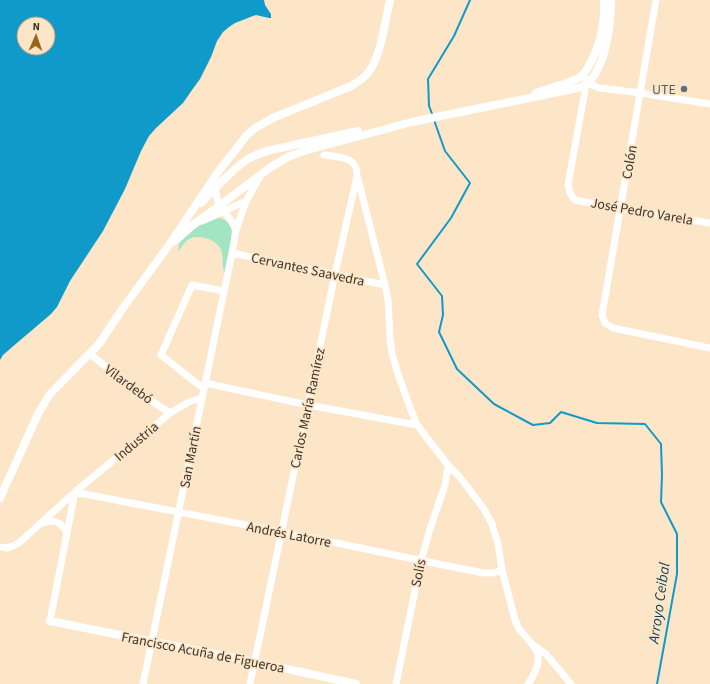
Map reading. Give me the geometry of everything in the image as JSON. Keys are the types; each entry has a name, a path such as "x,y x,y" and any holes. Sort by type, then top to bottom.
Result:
{"street":[{"path":"0,498 39,412 50,394 99,344 169,245 218,172 255,128 275,117 349,87 368,74 375,62 380,47 390,0"},
{"path":"501,104 574,80 582,75 594,55 600,39 604,0"},
{"path":"584,85 596,72 606,47 611,0"},
{"name":"Colón","path":"656,0 602,315 605,323 613,328 710,348"},
{"path":"582,75 584,85"},
{"path":"222,209 263,173 288,158 323,145 412,122 584,85 710,104"},
{"name":"José Pedro Varela","path":"584,85 568,185 570,193 575,200 710,223"},
{"path":"187,217 235,170 247,160 258,154 377,127 396,126"},
{"path":"324,155 350,160 356,165 358,170 357,176 388,300 392,354 398,374 418,425 448,465 459,476 484,510 492,524 515,620 519,629 533,645 538,654 538,664 528,684"},
{"path":"218,172 215,189 222,209 231,220 236,230"},
{"name":"San Martín","path":"143,684 236,230 246,201 263,173"},
{"name":"Carlos María Ramírez","path":"250,684 335,274 357,176"},
{"path":"169,245 194,224 222,209 246,201"},
{"name":"Cervantes Saavedra","path":"232,253 384,285"},
{"path":"224,291 192,285 161,355 204,386 418,425"},
{"name":"Vilardebó","path":"90,354 138,392 170,413"},
{"name":"Industria","path":"0,547 8,548 19,543 75,492 170,413 189,402 202,398"},
{"name":"Solís","path":"396,684 421,561 445,485 448,465"},
{"path":"50,621 75,492"},
{"name":"Andrés Latorre","path":"75,492 484,573 493,573 502,570"},
{"path":"40,524 48,521 57,522 63,527 67,534"},
{"name":"Francisco Acuña de Figueroa","path":"50,621 356,684"},
{"path":"533,645 546,654 571,684"}],"green space":[{"path":"219,218 228,223 232,232 225,273 221,251 218,245 207,238 191,238 185,242 178,252 179,243 193,230 202,224"}],"water":[{"path":"0,0 264,0 265,5 271,14 271,18 256,15 235,23 223,32 217,41 200,79 183,103 149,136 125,189 103,231 70,281 57,307 51,314 3,355 0,360"}],"waterway":[{"name":"Arroyo Ceibal","path":"433,116 429,106 428,79 454,36 470,0"},
{"name":"Arroyo Ceibal","path":"434,120 445,151 470,183 451,218 417,264 442,296 443,315 439,332 457,369 494,404 533,425 550,423 561,412 597,423 645,424 661,444 661,502 677,534 677,574 657,684"}],"place":[{"name":"UTE","path":"684,89"}]}
